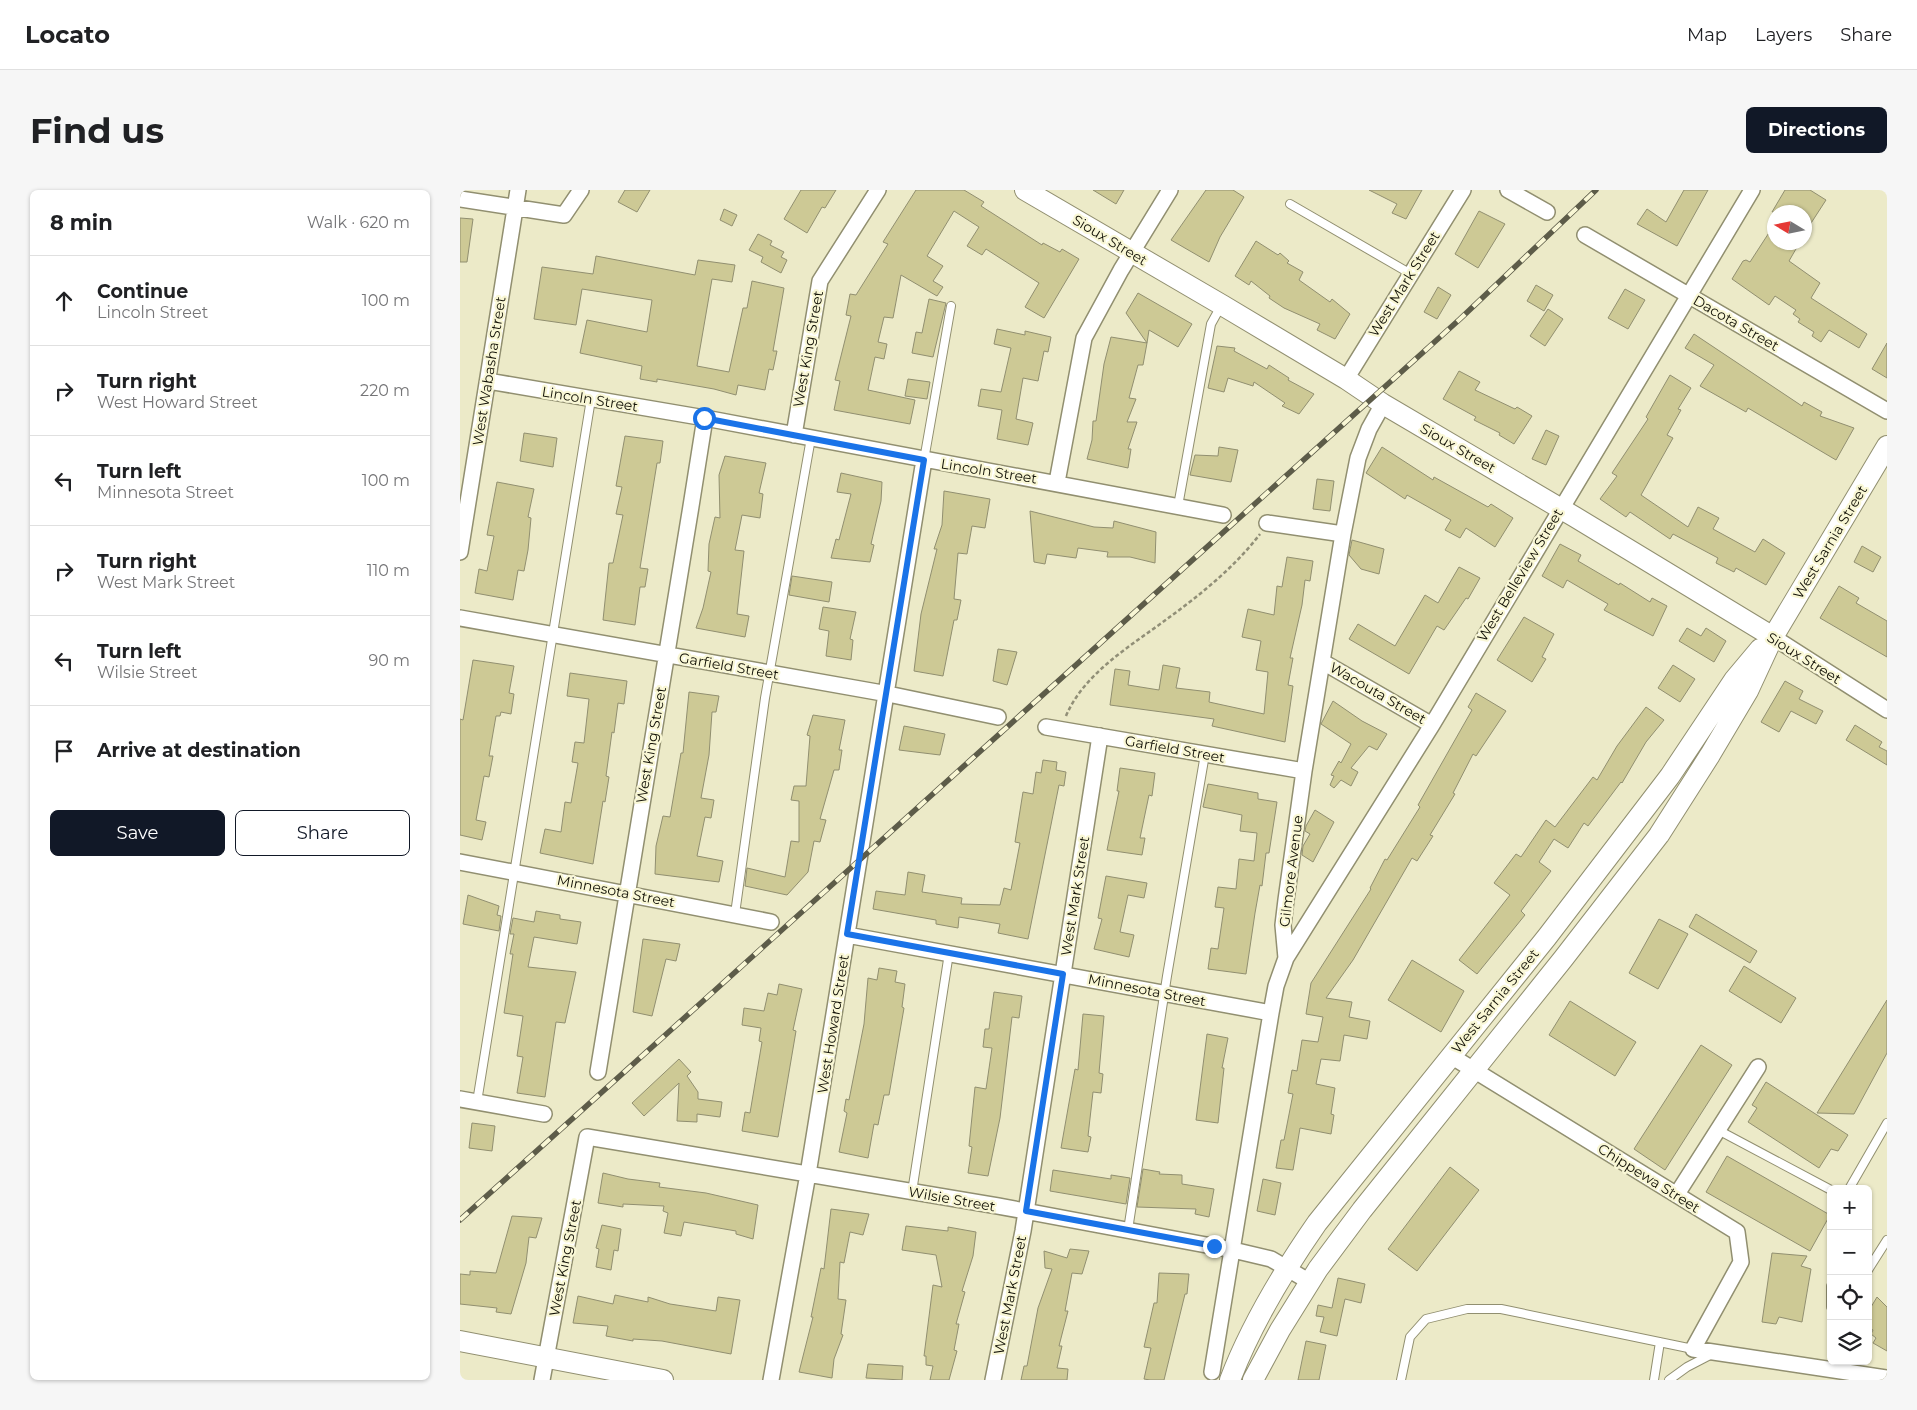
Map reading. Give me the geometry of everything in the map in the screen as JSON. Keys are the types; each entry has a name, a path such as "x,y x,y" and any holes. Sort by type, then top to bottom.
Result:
{"street":[{"name":"West Wabasha Street","path":"460,552 518,190"},
{"path":"460,199 515,209 564,215 581,190"},
{"name":"West King Street","path":"794,435 820,281 878,190"},
{"name":"Sioux Street","path":"1025,190 1222,305 1346,379 1383,404 1560,508 1773,637 1887,710"},
{"path":"1057,482 1084,338 1170,190"},
{"name":"West Mark Street","path":"1346,379 1463,190"},
{"path":"1508,190 1547,212"},
{"name":"West Belleview Street","path":"1286,958 1432,725 1560,508 1752,190"},
{"name":"Dacota Street","path":"1585,235 1887,410"},
{"name":"Lincoln Street","path":"488,381 704,418 924,460 1057,482 1224,515"},
{"name":"Gilmore Avenue","path":"1225,1375 1233,1250 1271,1013 1276,986 1286,958 1283,925 1304,771 1358,458 1369,428 1383,404"},
{"name":"West King Street","path":"598,1072 668,656 704,418"},
{"name":"West Sarnia Street","path":"1253,1380 1280,1330 1310,1282 1367,1203 1658,835 1710,755 1748,691 1773,637 1887,446"},
{"name":"West Howard Street","path":"770,1380 808,1174 888,694 924,460"},
{"path":"1267,523 1344,534"},
{"name":"Garfield Street","path":"460,618 888,694 998,717"},
{"name":"West Sarnia Street","path":"1225,1375 1287,1268 1329,1208 1547,937 1670,776 1734,680 1773,637"},
{"name":"Wacouta Street","path":"1324,662 1432,725"},
{"name":"Garfield Street","path":"1046,727 1304,771"},
{"name":"West Mark Street","path":"993,1380 1026,1211 1100,736"},
{"name":"Minnesota Street","path":"460,862 627,892 771,922"},
{"name":"Minnesota Street","path":"847,934 1271,1013"},
{"name":"Chippewa Street","path":"1451,1056 1737,1232 1741,1262 1693,1349"},
{"path":"1677,1194 1758,1067"},
{"path":"460,1099 544,1114"},
{"name":"West King Street","path":"542,1380 587,1137"},
{"name":"Wilsie Street","path":"587,1137 1026,1211 1233,1250 1271,1259 1310,1282"},
{"path":"464,1340 546,1359 663,1380"},
{"path":"1693,1349 1887,1378"}],"lane":[{"path":"1290,204 1411,274"},
{"path":"1178,506 1211,324 1222,305"},
{"path":"924,460 951,306"},
{"path":"477,1102 513,872 592,399"},
{"path":"735,914 769,673 811,438"},
{"path":"1128,1230 1205,754"},
{"path":"912,1192 949,953"},
{"path":"1851,1185 1887,1124"},
{"path":"1718,1130 1827,1188"},
{"path":"1872,1264 1887,1240"},
{"path":"1401,1380 1410,1337 1426,1319 1467,1309 1501,1309 1693,1349"},
{"path":"1654,1380 1660,1342"},
{"path":"1669,1380 1687,1367 1715,1353"}],"path":[{"path":"1062,730 1067,713 1091,680 1121,653 1213,582 1254,542 1267,523"}],"building":[{"path":"625,190 650,190 637,212 618,202"},
{"path":"801,190 836,190 825,208 822,207 807,233 784,219"},
{"path":"916,190 964,190 984,202 981,206 1042,245 1043,243 1060,252 1062,249 1079,259 1044,318 1025,307 1039,283 986,249 982,255 967,246 979,227 954,211 927,256 943,266 933,281 943,287 937,296 901,275 893,318 884,317 878,342 887,344 884,359 875,357 868,390 915,400 910,424 834,410 840,381 835,380 851,316 846,315 850,294 856,295 888,244 883,242"},
{"path":"1093,190 1124,190 1116,204"},
{"path":"1206,190 1233,190 1244,197 1220,237 1209,262 1171,240"},
{"path":"1369,190 1422,190 1406,219 1392,213 1397,204"},
{"path":"1684,190 1708,190 1677,246 1637,224 1647,209 1666,222"},
{"path":"1785,190 1810,190 1826,200 1812,222 1812,205 1776,205"},
{"path":"724,209 737,215 732,226 720,220"},
{"path":"1479,211 1505,224 1478,268 1455,254"},
{"path":"460,218 473,219 467,262 460,262"},
{"path":"758,234 772,241 770,245 784,252 781,257 787,260 781,273 761,262 763,257 749,250"},
{"path":"1767,236 1767,250 1795,250 1789,261 1820,283 1811,298 1867,334 1859,348 1829,330 1821,342 1812,336 1814,332 1798,322 1800,319 1793,314 1796,310 1775,296 1769,305 1732,279 1743,261 1750,262"},
{"path":"1256,241 1278,255 1280,253 1289,261 1287,263 1303,272 1299,280 1330,302 1332,299 1350,314 1335,339 1317,330 1320,324 1284,308 1269,298 1270,296 1251,281 1249,285 1235,276"},
{"path":"596,256 695,275 698,260 735,265 732,282 712,279 697,366 729,372 743,308 747,308 752,281 784,288 773,351 777,351 773,370 769,369 765,390 738,385 736,395 714,389 657,379 657,382 640,379 642,366 580,353 587,320 647,332 652,300 582,289 576,325 534,319 542,267 593,274"},
{"path":"1536,285 1553,295 1544,311 1527,301"},
{"path":"1438,287 1451,295 1437,319 1424,312"},
{"path":"1625,289 1645,300 1628,329 1608,318"},
{"path":"1138,293 1192,324 1178,347 1149,330 1147,343 1126,313"},
{"path":"929,299 946,303 933,357 912,353 916,332 922,333"},
{"path":"1548,309 1563,319 1545,346 1530,336"},
{"path":"997,329 1025,335 1025,331 1051,337 1048,352 1044,351 1038,381 1023,378 1016,419 1033,423 1028,445 997,439 1002,410 978,406 981,389 1001,392 1011,348 994,344"},
{"path":"1694,334 1802,406 1804,402 1822,412 1820,416 1854,428 1836,460 1748,408 1746,412 1700,386 1714,365 1685,348"},
{"path":"1111,337 1147,343 1143,365 1138,365 1129,398 1136,399 1127,422 1137,422 1128,449 1131,449 1128,468 1087,459 1092,440 1093,421 1096,421 1104,364"},
{"path":"1887,343 1887,378 1872,369"},
{"path":"1217,346 1235,348 1234,351 1267,369 1269,365 1289,378 1288,380 1314,394 1299,414 1282,406 1285,403 1254,382 1253,386 1228,378 1224,392 1208,388"},
{"path":"1459,371 1480,382 1475,390 1515,409 1517,407 1532,416 1514,444 1499,435 1500,433 1474,420 1476,417 1443,399"},
{"path":"1670,375 1691,388 1678,409 1681,410 1667,435 1673,438 1641,495 1688,527 1698,507 1719,518 1713,529 1755,552 1763,539 1785,553 1766,585 1736,568 1734,572 1716,563 1718,558 1673,534 1670,539 1630,512 1626,517 1600,499 1617,476 1612,473 1648,419 1646,417"},
{"path":"908,379 930,382 927,399 905,396"},
{"path":"1546,430 1559,436 1546,465 1532,459"},
{"path":"524,433 557,438 553,467 520,461"},
{"path":"625,436 663,441 660,463 657,463 640,568 648,569 645,587 640,587 635,625 603,620 609,563 613,563 623,515 616,514 622,487 616,486"},
{"path":"1219,447 1238,450 1231,482 1190,475 1195,455 1218,456"},
{"path":"1382,447 1433,480 1434,477 1488,507 1491,504 1513,518 1495,547 1466,528 1460,538 1445,530 1451,520 1407,495 1405,499 1366,473"},
{"path":"725,456 766,463 759,493 763,494 760,518 742,515 735,550 744,551 737,614 749,616 745,637 696,628 703,608 711,572 708,571 709,544 715,517 720,518 719,475"},
{"path":"841,473 882,482 881,501 871,544 874,545 870,562 831,558 836,539 839,540 851,494 837,492"},
{"path":"1317,479 1334,481 1330,511 1313,509"},
{"path":"497,482 534,489 528,517 531,518 528,550 524,571 518,570 513,600 475,593 479,569 487,571 494,536 487,535"},
{"path":"944,491 990,499 985,528 972,526 967,554 958,553 954,599 961,600 957,620 954,620 943,676 914,671 921,614 937,549 934,549 942,525"},
{"path":"1030,511 1094,527 1113,528 1114,521 1156,532 1155,563 1130,557 1107,557 1108,552 1078,548 1076,558 1047,554 1045,564 1034,562"},
{"path":"1352,540 1384,549 1379,574 1361,569 1349,555"},
{"path":"1560,544 1581,555 1578,561 1619,585 1620,583 1650,602 1652,598 1667,606 1653,636 1604,610 1608,604 1567,580 1563,588 1542,576"},
{"path":"1862,546 1881,557 1873,572 1854,562"},
{"path":"1287,557 1313,561 1310,581 1305,580 1302,605 1290,658 1293,658 1288,685 1293,686 1285,742 1212,726 1214,719 1110,705 1115,669 1130,671 1128,685 1159,690 1163,665 1180,668 1176,688 1210,692 1209,702 1264,714 1268,672 1256,670 1261,641 1242,637 1248,609 1274,615 1277,586 1282,587"},
{"path":"1459,567 1480,578 1468,599 1466,598 1444,630 1437,626 1409,674 1349,639 1358,624 1395,646 1425,595 1438,603"},
{"path":"792,576 832,582 829,602 789,595"},
{"path":"1839,586 1859,598 1856,603 1887,621 1887,657 1820,618"},
{"path":"823,607 856,612 850,639 853,640 851,660 826,656 829,631 819,629"},
{"path":"1524,617 1554,634 1542,657 1546,659 1532,682 1497,660"},
{"path":"1687,628 1701,636 1706,628 1726,641 1714,662 1679,641"},
{"path":"998,649 1017,652 1007,685 993,681"},
{"path":"473,660 514,666 509,693 514,694 511,714 501,712 500,716 496,716 489,756 493,756 489,777 484,776 476,820 486,822 482,840 460,835 460,719 463,720"},
{"path":"1673,665 1695,679 1680,702 1658,688"},
{"path":"570,673 627,681 624,704 618,703 614,733 612,732 606,776 609,777 605,802 603,801 593,864 540,853 545,829 561,832 565,802 571,803 578,763 572,762 575,742 584,743 589,699 567,696"},
{"path":"1785,681 1803,691 1799,699 1823,711 1816,724 1791,711 1779,732 1761,722"},
{"path":"689,692 719,696 716,712 712,712 709,755 701,798 714,800 711,818 705,817 697,856 723,861 719,882 655,874 656,846 663,816 670,817 681,753 683,753"},
{"path":"1476,693 1506,711 1476,756 1473,754 1453,793 1455,794 1430,835 1433,836 1417,861 1412,858 1353,960 1326,998 1352,1002 1349,1017 1370,1021 1367,1039 1344,1035 1340,1061 1321,1059 1316,1084 1335,1088 1331,1114 1334,1115 1331,1134 1300,1128 1293,1170 1276,1168 1281,1140 1284,1140 1293,1094 1288,1093 1292,1070 1297,1071 1302,1040 1318,1042 1323,1017 1306,1014 1311,983 1371,889 1385,859 1387,860 1420,807 1418,805 1472,710 1468,707"},
{"path":"1333,701 1362,721 1387,734 1377,750 1369,746 1351,768 1358,772 1351,786 1341,780 1334,788 1330,785 1334,776 1331,775 1339,761 1341,763 1351,744 1321,724"},
{"path":"1646,707 1664,720 1646,742 1622,783 1588,826 1584,823 1568,848 1554,839 1539,862 1551,871 1521,911 1525,915 1477,974 1459,960 1510,895 1494,883 1516,854 1521,857 1546,820 1555,827 1593,777 1597,780 1617,746"},
{"path":"813,715 845,720 839,750 842,750 839,770 834,770 820,819 826,820 820,842 814,841 808,872 787,895 745,886 747,868 785,877 791,841 799,842 799,801 791,800 794,786 806,786 810,736 807,735"},
{"path":"1855,725 1882,742 1879,747 1887,751 1887,765 1846,740"},
{"path":"904,726 945,734 940,755 899,750"},
{"path":"1043,760 1057,762 1056,770 1066,772 1064,786 1059,785 1028,939 998,933 1000,924 959,917 958,928 936,924 936,920 873,909 876,891 905,895 908,872 925,875 922,892 962,898 961,904 1000,905 1004,888 1011,890 1020,843 1015,842 1023,792 1033,794 1036,772 1041,773"},
{"path":"1120,768 1155,773 1152,796 1149,795 1140,838 1145,838 1142,855 1107,850 1119,791 1117,791"},
{"path":"1208,784 1258,793 1258,799 1277,802 1269,853 1266,853 1262,886 1260,885 1246,974 1208,969 1211,948 1218,949 1224,908 1215,907 1218,887 1236,889 1239,859 1254,861 1257,833 1240,831 1242,815 1203,807"},
{"path":"1315,810 1334,822 1313,862 1302,855 1303,846 1310,834 1305,831 1306,826"},
{"path":"1106,876 1147,883 1144,898 1128,895 1120,932 1134,935 1129,957 1094,949 1102,919 1098,918"},
{"path":"468,895 499,906 497,915 501,916 499,931 463,924"},
{"path":"536,911 560,915 560,919 581,922 577,944 534,937 528,967 576,972 565,1023 556,1022 545,1097 517,1093 523,1057 517,1056 523,1016 504,1013 513,954 510,954 514,934 510,934 513,918 534,922"},
{"path":"1696,914 1757,951 1750,963 1689,927"},
{"path":"1659,919 1688,934 1658,989 1629,973"},
{"path":"643,939 680,944 676,961 666,959 652,1016 633,1012"},
{"path":"1412,960 1464,991 1441,1032 1388,1000"},
{"path":"1744,966 1796,998 1781,1023 1729,991"},
{"path":"879,968 897,971 895,982 905,984 902,1007 904,1008 889,1095 884,1095 878,1125 874,1124 868,1158 839,1152 847,1113 844,1111 846,1099 849,1100 864,1024 868,978 877,980"},
{"path":"779,984 802,989 793,1030 796,1031 778,1137 742,1131 745,1112 750,1113 762,1042 759,1041 761,1028 742,1025 744,1008 764,1011 768,993 777,995"},
{"path":"994,992 1022,996 1019,1018 1012,1017 1000,1118 988,1176 968,1173 972,1147 969,1146 975,1087 986,1089 992,1048 983,1047 985,1029 989,1029"},
{"path":"1887,1000 1887,1053 1854,1114 1817,1113"},
{"path":"1570,1001 1636,1042 1615,1076 1549,1035"},
{"path":"1083,1014 1104,1016 1099,1073 1103,1074 1101,1093 1093,1092 1088,1136 1091,1137 1088,1152 1061,1148 1075,1069 1078,1070"},
{"path":"1207,1034 1228,1038 1222,1068 1224,1068 1218,1123 1196,1120"},
{"path":"1701,1045 1732,1065 1665,1170 1634,1149"},
{"path":"679,1059 691,1072 687,1076 698,1092 698,1099 722,1102 720,1117 697,1114 697,1122 677,1121 679,1083 644,1116 632,1103"},
{"path":"1766,1082 1848,1135 1838,1151 1831,1149 1819,1168 1748,1122 1757,1108 1752,1105"},
{"path":"472,1123 495,1126 492,1151 469,1148"},
{"path":"1727,1156 1827,1213 1827,1220 1810,1251 1706,1192"},
{"path":"1450,1167 1479,1190 1417,1271 1388,1249"},
{"path":"1143,1169 1160,1172 1159,1174 1182,1175 1182,1184 1214,1189 1209,1217 1195,1214 1196,1209 1137,1207"},
{"path":"1053,1170 1111,1179 1111,1175 1130,1178 1126,1204 1050,1191"},
{"path":"603,1173 628,1179 660,1183 659,1187 706,1193 758,1205 753,1239 736,1234 736,1231 684,1222 681,1236 664,1233 668,1213 663,1211 664,1206 623,1204 623,1207 598,1203"},
{"path":"1263,1179 1281,1183 1275,1215 1257,1211"},
{"path":"831,1209 869,1214 863,1235 850,1232 844,1263 840,1262 838,1299 846,1300 841,1334 843,1335 834,1359 832,1378 799,1372 813,1317 811,1317 821,1268 824,1269"},
{"path":"512,1216 542,1218 536,1238 529,1237 526,1263 511,1314 496,1312 497,1308 460,1304 460,1274 470,1275 470,1271 496,1273"},
{"path":"602,1225 621,1229 618,1251 614,1250 611,1270 596,1267 599,1249 596,1248"},
{"path":"906,1226 948,1231 948,1227 976,1232 973,1256 962,1291 965,1292 956,1324 959,1324 954,1350 957,1351 949,1380 930,1380 933,1366 926,1365 926,1356 924,1356 933,1285 942,1287 936,1255 902,1250"},
{"path":"1070,1249 1089,1251 1082,1274 1072,1273 1065,1311 1068,1311 1059,1346 1062,1346 1057,1368 1068,1369 1067,1380 1021,1380 1024,1366 1027,1366 1038,1308 1052,1269 1045,1268 1044,1251 1067,1258"},
{"path":"1772,1253 1807,1256 1801,1266 1811,1269 1802,1322 1779,1317 1776,1324 1762,1322"},
{"path":"1159,1273 1189,1274 1187,1294 1185,1294 1164,1380 1150,1380 1144,1379 1151,1348 1144,1347 1154,1303 1157,1303"},
{"path":"1338,1278 1365,1284 1361,1303 1345,1299 1337,1336 1320,1332 1324,1317 1316,1316 1318,1305 1332,1308"},
{"path":"615,1295 648,1302 648,1297 670,1304 716,1311 718,1297 740,1300 731,1354 662,1341 633,1339 633,1341 606,1336 608,1326 573,1323 578,1296 613,1304"},
{"path":"1877,1297 1887,1307 1887,1351 1873,1343 1876,1338 1872,1335 1872,1305"},
{"path":"1306,1341 1326,1345 1319,1380 1298,1380"},
{"path":"868,1364 903,1366 902,1380 866,1378"}],"railway":[{"path":"460,1220 1460,319 1596,190"}],"route":[{"path":"704,418 924,460 888,694 847,934 1063,974 1026,1211 1214,1246"}]}
